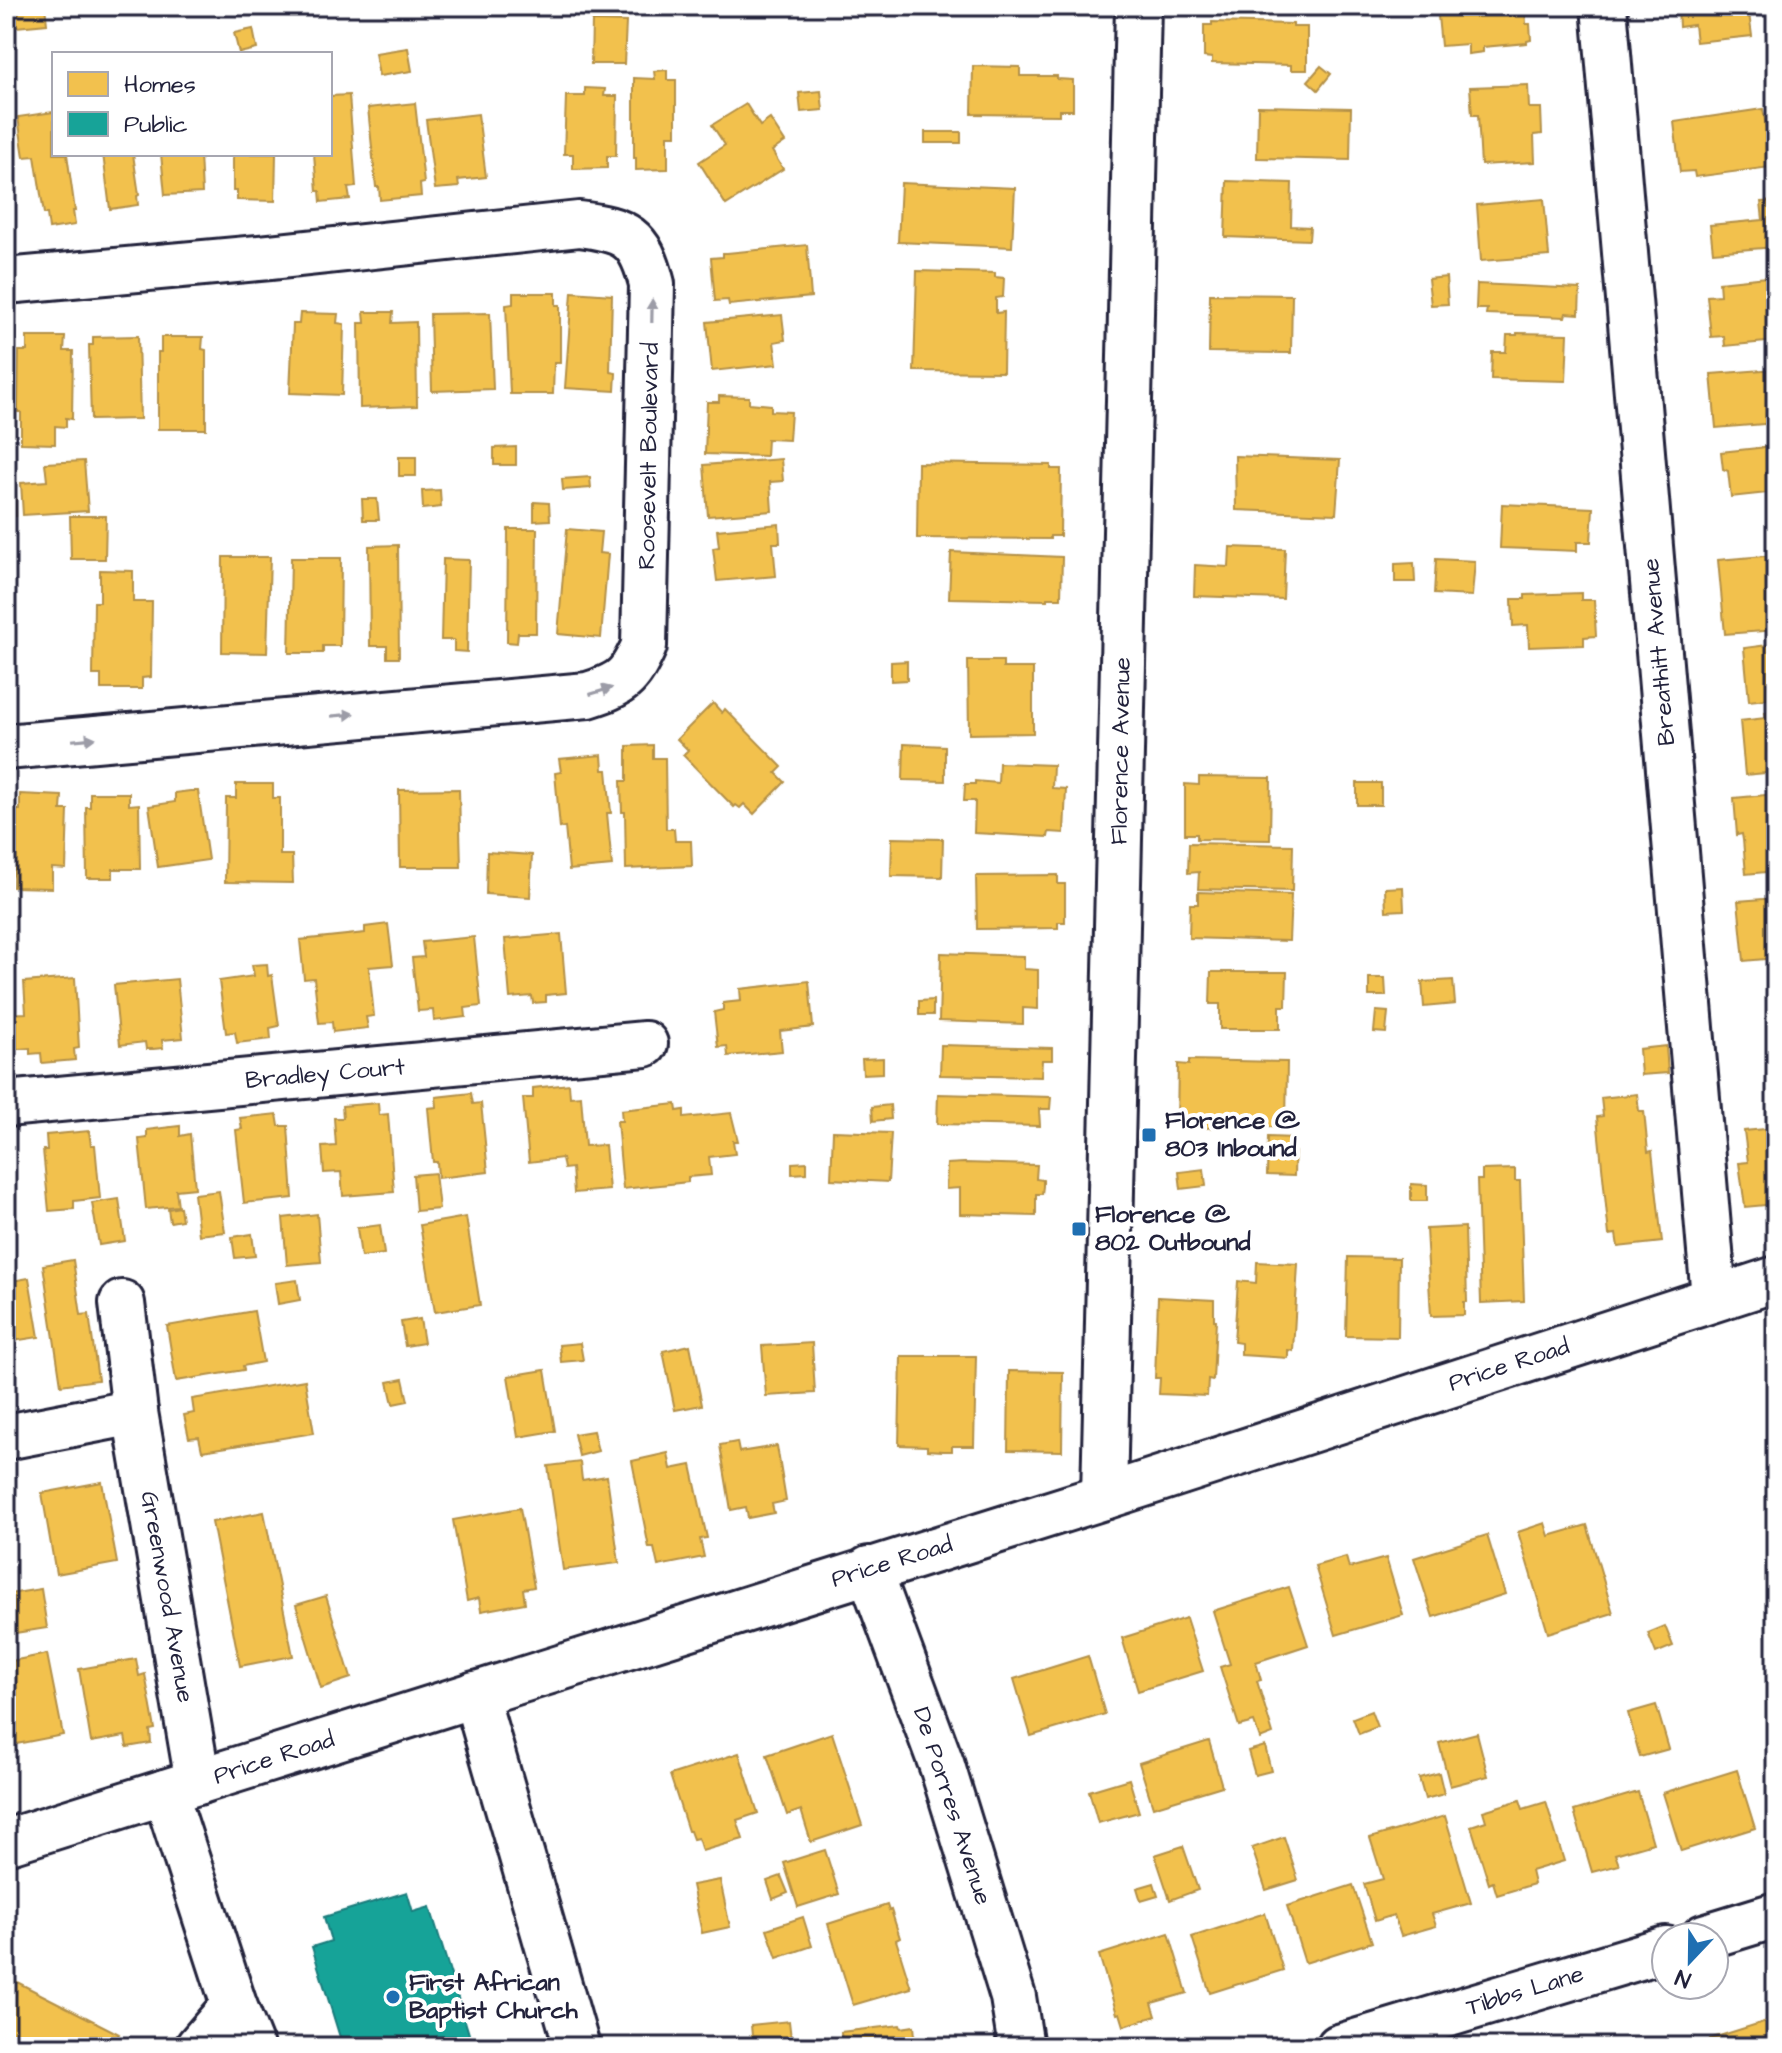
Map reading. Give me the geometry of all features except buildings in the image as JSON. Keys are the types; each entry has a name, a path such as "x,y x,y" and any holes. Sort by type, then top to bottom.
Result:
{"street":[{"name":"Florence Avenue","path":"1104,1497 1138,6"},
{"name":"Breathitt Avenue","path":"1604,6 1714,1298"},
{"name":"Roosevelt Boulevard","path":"6,281 579,224 607,228 629,239 645,254 652,284 644,646 633,670 614,687 588,695 6,747"},
{"name":"Bradley Court","path":"6,1104 645,1044"},
{"name":"Price Road","path":"6,1842 1104,1497 1776,1279"},
{"name":"Greenwood Avenue","path":"122,1303 182,1787 234,2005 251,2047"},
{"path":"6,1437 135,1412"},
{"name":"De Porres Avenue","path":"869,1569 942,1766 1013,1997 1021,2047"},
{"path":"475,1694 577,2047"},
{"path":"1730,1929 1776,1915"},
{"name":"Tibbs Lane","path":"1339,2047 1650,1954"},
{"path":"198,2047 234,2005"}],"place":[{"name":"Florence @ 803 Inbound","path":"1149,1135"},
{"name":"Florence @ 802 Outbound","path":"1079,1229"},
{"name":"First African Baptist Church","path":"393,1997"}]}
